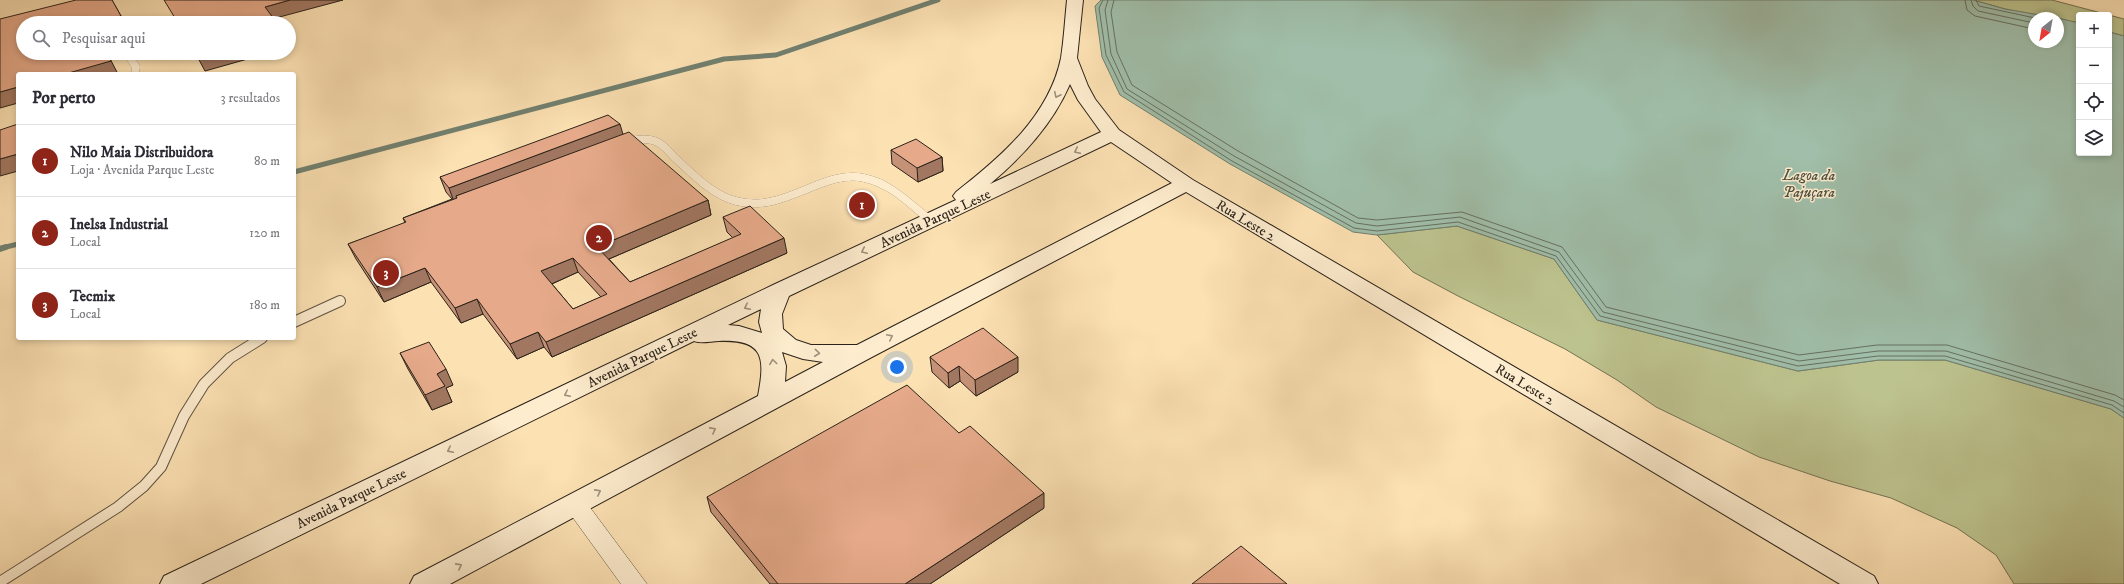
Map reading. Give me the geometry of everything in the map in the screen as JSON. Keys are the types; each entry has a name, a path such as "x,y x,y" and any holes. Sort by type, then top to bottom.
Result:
{"street":[{"path":"933,218 980,182 1034,132 1056,97 1065,78 1069,58 1074,0"},
{"path":"424,584 862,352 1186,184 1112,134 1087,100 1076,79 1069,58"},
{"name":"Avenida Parque Leste","path":"174,584 781,290 1112,134"},
{"name":"Rua Leste 2","path":"1186,184 1864,584"},
{"path":"781,290 772,312 770,323 774,333 784,343 798,349 818,354 862,352"},
{"path":"682,338 720,332 735,333 751,337 763,345 772,355 774,370 769,401"},
{"path":"575,504 635,584"}],"lane":[{"path":"132,60 136,67 135,72"},
{"path":"618,146 633,140 657,142 707,186 724,196 743,203 760,203 780,199 840,178 855,177 874,181 892,190 933,218"},
{"path":"296,321 340,301"},
{"path":"0,582 118,508 144,486 161,467 184,416 204,384 230,358 259,340"}],"green space":[{"path":"1973,0 2052,0 2098,12 2076,12 2076,22 2064,20 2064,12 2028,12 2028,13"},
{"path":"2112,16 2124,19 2124,36 2112,33"},
{"path":"1457,226 1554,259 1597,320 1798,371 1879,360 1945,360 2111,409 2124,418 2124,584 2014,584 1996,555 1957,528 1891,498 1830,481 1759,457 1656,407 1617,380 1565,349 1413,272 1377,235"}],"water":[{"name":"Lagoa da Pajuçara","path":"1101,0 1973,0 2005,9 2028,13 2028,48 2064,48 2064,19 2076,22 2076,156 2112,156 2112,33 2124,36 2124,418 2111,409 1945,360 1879,360 1798,371 1597,320 1554,259 1457,226 1377,235 1353,232 1230,164 1120,95 1102,57 1095,6"}],"building":[{"path":"76,0 112,0 121,16 16,16 16,60 111,61 72,72 16,72 16,88 0,92 0,19"},
{"path":"164,0 290,0 265,7 272,16 174,16"},
{"path":"608,115 620,124 449,188 440,177"},
{"path":"16,125 16,155 0,159 0,130"},
{"path":"629,132 708,200 597,247 630,282 741,234 723,217 750,206 784,238 546,342 538,332 510,344 477,299 455,308 425,268 377,287 348,244 406,222 403,218 457,198 456,196","holes":["573,258 607,294 573,309 541,271"]},
{"path":"916,139 942,157 917,168 891,150"},
{"path":"983,328 1018,357 975,380 959,366 948,373 930,357"},
{"path":"429,342 446,369 437,374 445,386 425,395 400,353"},
{"path":"907,385 959,433 970,426 1044,493 905,584 778,584 707,497"},
{"path":"1241,546 1287,584 1192,584"}],"waterway":[{"path":"296,171 724,59 776,55 938,0"},
{"path":"6,247 16,244"},
{"path":"0,249 6,247"},
{"path":"2,248 6,247"}],"place":[{"name":"Nilo Maia Distribuidora","path":"862,205"},
{"name":"Inelsa Industrial","path":"599,238"},
{"name":"Tecmix","path":"386,273"}]}
